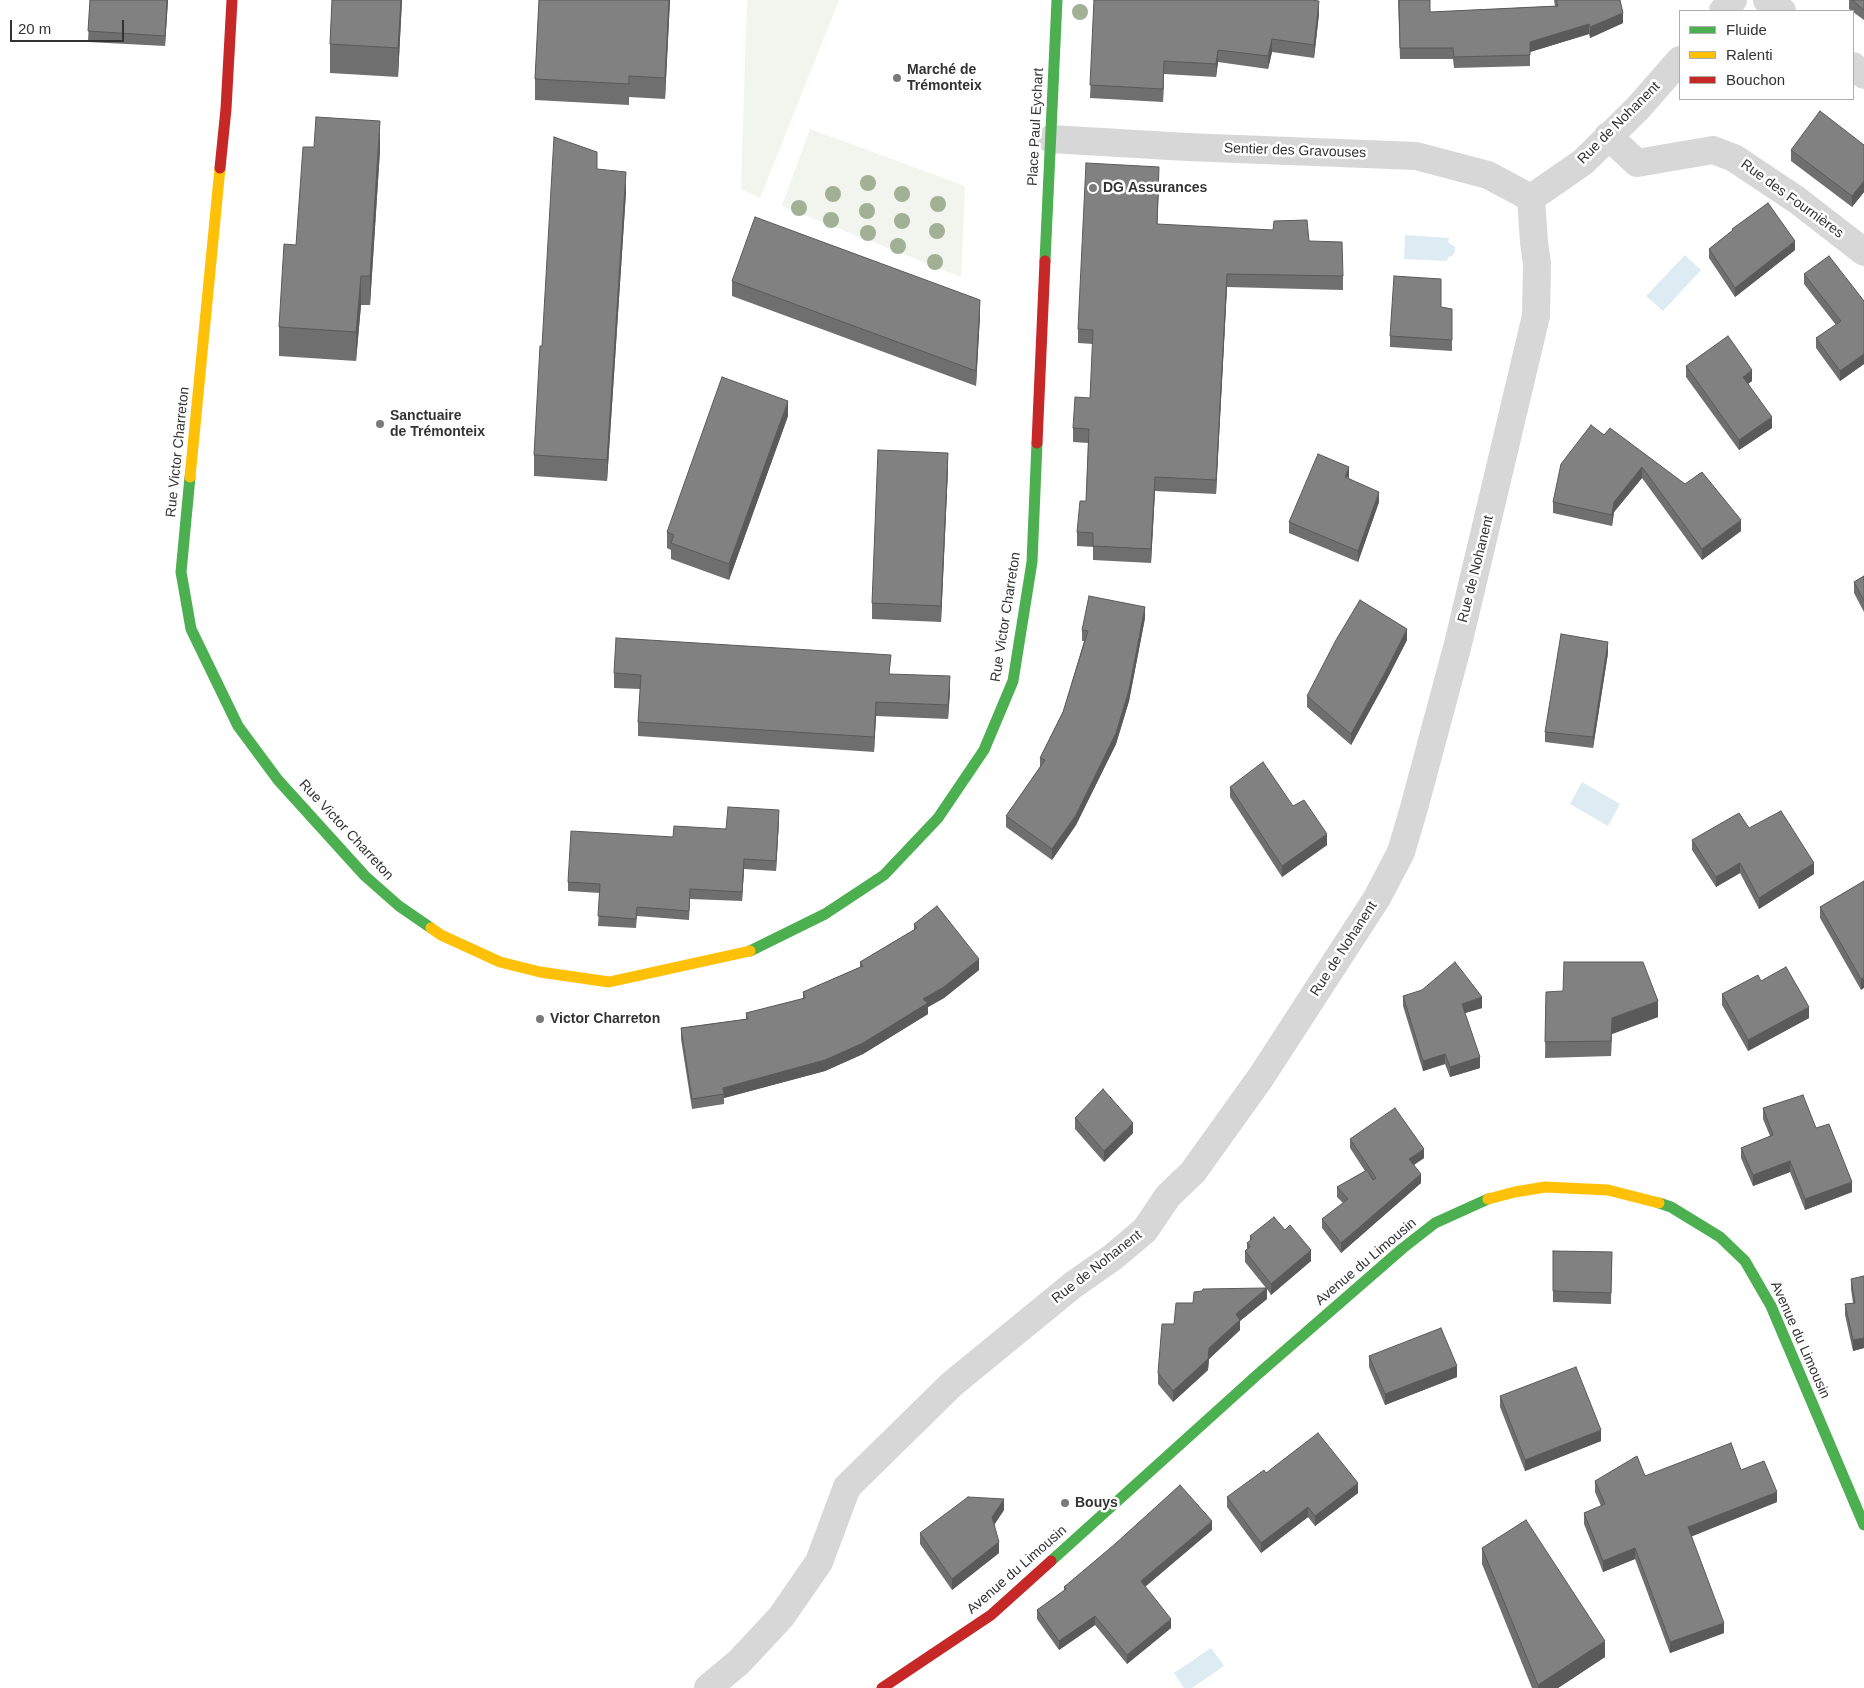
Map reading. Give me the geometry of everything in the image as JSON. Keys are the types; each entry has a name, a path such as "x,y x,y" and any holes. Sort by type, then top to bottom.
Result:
{"street":[{"name":"Rue Victor Charreton","path":"232,0 226,109 181,572 192,629 238,726 278,780 365,876 399,906 441,936 500,962 540,972 609,982 753,950 825,914 884,875 938,818 984,750 1013,682 1032,562 1045,256"},
{"name":"Place Paul Eychart","path":"1045,256 1056,0"},
{"path":"1724,10 1733,0"},
{"path":"1767,0 1781,10"},
{"name":"Rue de Nohanent","path":"708,1688 739,1662 786,1610 819,1562 847,1487 952,1384 1073,1285 1113,1257 1144,1230 1168,1196 1193,1172 1260,1076 1377,898 1401,852 1414,808 1458,644 1536,316 1537,264 1531,198 1583,162 1638,108 1679,61"},
{"path":"1854,67 1864,75"},
{"name":"Rue des Fournières","path":"1608,136 1637,162 1713,150 1734,158 1797,200 1864,252"},
{"name":"Sentier des Gravouses","path":"1051,140 1416,156 1488,175 1531,198"},
{"name":"Avenue du Limousin","path":"882,1688 992,1615 1257,1376 1403,1248 1435,1223 1488,1199 1545,1188 1608,1190 1670,1207 1720,1237 1745,1261 1772,1306 1864,1525"}],"shaded area":[{"path":"747,0 839,0 760,198 741,189"},
{"path":"810,129 965,186 961,277 782,206"},
{"path":"1405,235 1449,238 1448,242 1455,247 1455,252 1452,256 1448,257 1447,261 1404,259"},
{"path":"1685,255 1701,270 1663,311 1646,296"},
{"path":"1582,782 1620,804 1608,826 1570,804"},
{"path":"1211,1648 1224,1666 1192,1688 1184,1688 1174,1673"}],"building":[{"path":"90,0 167,0 165,36 88,31"},
{"path":"332,0 401,0 398,48 330,44"},
{"path":"539,0 669,0 665,78 629,76 629,84 535,79"},
{"path":"1094,0 1319,1 1314,45 1272,39 1268,56 1218,50 1216,64 1164,61 1163,89 1090,85"},
{"path":"1399,0 1430,0 1430,12 1558,6 1556,0 1620,0 1623,13 1590,27 1589,24 1530,42 1530,55 1454,57 1453,48 1400,48"},
{"path":"1852,0 1864,0 1864,10"},
{"path":"1820,111 1864,145 1864,181 1852,196 1791,150"},
{"path":"316,117 380,121 370,276 361,276 356,332 279,327 284,244 296,245 303,147 314,147"},
{"path":"554,137 597,152 597,169 626,172 607,460 534,455"},
{"path":"1086,163 1159,167 1157,224 1273,230 1274,221 1307,220 1309,241 1342,242 1343,276 1227,274 1216,480 1155,477 1151,549 1093,546 1093,533 1077,532 1080,501 1086,501 1089,429 1073,428 1075,397 1090,398 1093,330 1078,329"},
{"path":"1768,203 1795,241 1735,288 1709,249 1732,229"},
{"path":"755,217 980,300 976,371 732,281"},
{"path":"1829,256 1864,301 1864,354 1840,371 1816,338 1841,321 1804,274"},
{"path":"1394,276 1441,279 1441,307 1452,309 1452,340 1390,336"},
{"path":"1728,336 1752,370 1743,377 1772,417 1739,440 1686,366"},
{"path":"722,377 788,401 729,564 671,543 674,535 667,532"},
{"path":"1591,425 1604,435 1610,428 1685,484 1702,472 1741,520 1702,549 1642,467 1614,502 1612,515 1553,502 1561,464"},
{"path":"878,450 948,453 941,606 872,603"},
{"path":"1318,454 1349,467 1345,477 1379,492 1358,551 1289,522"},
{"path":"1864,576 1864,601 1854,582"},
{"path":"1089,596 1145,607 1129,690 1116,733 1076,815 1052,849 1006,816 1045,760 1040,758 1063,712 1088,631 1082,630"},
{"path":"1360,600 1407,629 1351,734 1307,696 1336,640"},
{"path":"1561,634 1608,642 1593,737 1545,732"},
{"path":"616,638 891,655 889,674 950,676 948,705 876,702 874,737 638,722 641,675 614,673"},
{"path":"1263,762 1293,806 1304,800 1327,834 1282,866 1230,787"},
{"path":"728,807 779,810 776,861 744,859 742,892 690,889 689,911 637,907 636,919 598,916 600,884 568,882 571,831 673,837 674,826 726,829"},
{"path":"1781,811 1814,863 1759,898 1740,863 1716,877 1692,840 1739,813 1749,828"},
{"path":"1864,881 1864,978 1861,979 1820,907"},
{"path":"937,906 979,959 944,987 923,999 928,1003 863,1043 825,1060 723,1088 724,1094 692,1099 681,1028 748,1019 746,1013 805,998 803,992 863,966 860,962 917,928 914,924"},
{"path":"1455,962 1482,997 1462,1004 1480,1057 1450,1067 1445,1054 1423,1061 1403,996 1422,990"},
{"path":"1564,962 1643,962 1658,1001 1612,1018 1611,1041 1545,1042 1546,992 1563,991"},
{"path":"1786,967 1809,1007 1748,1040 1722,994 1758,975 1761,981"},
{"path":"1103,1089 1133,1123 1104,1151 1075,1118"},
{"path":"1803,1095 1816,1128 1829,1124 1852,1182 1805,1199 1790,1161 1753,1175 1741,1148 1773,1135 1763,1108"},
{"path":"1395,1108 1424,1149 1409,1159 1421,1174 1341,1243 1322,1219 1348,1199 1337,1187 1367,1170 1373,1180 1376,1178 1350,1139"},
{"path":"1274,1217 1285,1230 1290,1225 1311,1250 1271,1284 1245,1251 1250,1247 1247,1243 1252,1239 1250,1236"},
{"path":"1553,1251 1612,1252 1611,1293 1553,1291"},
{"path":"1864,1276 1864,1338 1853,1340 1845,1304 1855,1303 1851,1279"},
{"path":"1267,1288 1236,1314 1240,1320 1209,1348 1208,1359 1173,1391 1158,1373 1162,1324 1174,1324 1176,1303 1193,1303 1194,1292 1202,1291 1203,1289"},
{"path":"1441,1328 1457,1366 1385,1394 1369,1356"},
{"path":"1576,1367 1601,1430 1525,1460 1500,1396"},
{"path":"1318,1433 1358,1483 1315,1516 1308,1507 1261,1543 1227,1497 1264,1470 1266,1473"},
{"path":"1731,1443 1741,1470 1764,1461 1777,1492 1688,1527 1724,1623 1670,1642 1635,1548 1603,1561 1584,1513 1605,1504 1595,1481 1637,1456 1645,1476"},
{"path":"1180,1485 1212,1521 1141,1581 1171,1619 1127,1655 1095,1616 1059,1641 1037,1610 1066,1589 1064,1587"},
{"path":"968,1497 1004,1499 992,1517 999,1542 952,1579 920,1533"},
{"path":"1526,1520 1605,1641 1538,1685 1482,1548"}],"traffic: fast":[{"path":"1045,261 1057,0"},
{"path":"750,951 825,914 884,875 938,818 984,750 1013,681 1032,562 1037,443"},
{"path":"190,477 181,572 191,629 238,726 278,780 365,876 399,906 431,928"},
{"path":"1051,1561 1257,1375 1403,1248 1435,1223 1488,1199"},
{"path":"1659,1203 1671,1207 1720,1237 1745,1261 1771,1306 1864,1525"}],"traffic: slow":[{"path":"190,477 220,168"},
{"path":"431,928 441,935 500,962 540,972 609,982 750,951"},
{"path":"1488,1199 1545,1187 1608,1190 1659,1203"}],"traffic: jam":[{"path":"220,168 226,109 232,0"},
{"path":"1037,443 1045,261"},
{"path":"882,1688 991,1615 1051,1561"}],"place":[{"name":"Marché de Trémonteix","path":"897,78"},
{"name":"DG Assurances","path":"1093,188"},
{"name":"Sanctuaire de Trémonteix","path":"380,424"},
{"name":"Victor Charreton","path":"540,1019"},
{"name":"Bouys","path":"1065,1503"}]}
